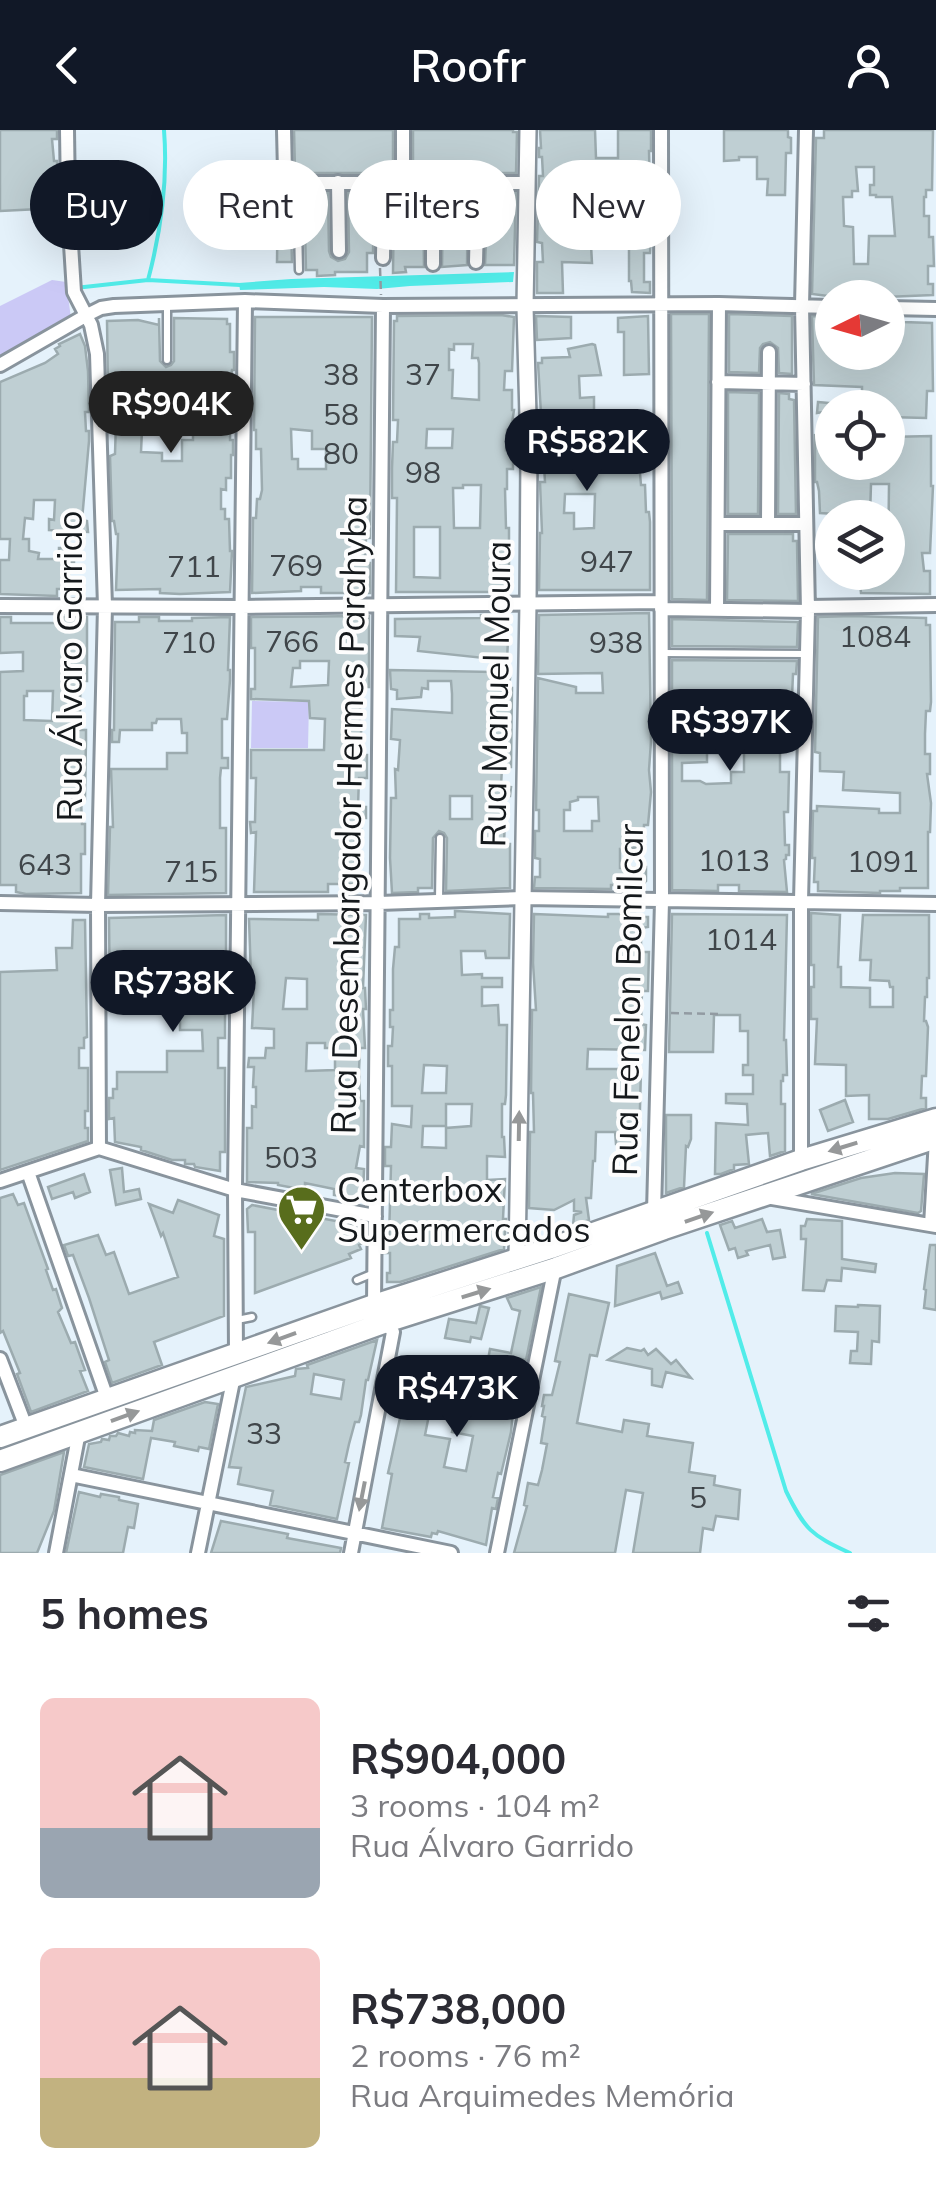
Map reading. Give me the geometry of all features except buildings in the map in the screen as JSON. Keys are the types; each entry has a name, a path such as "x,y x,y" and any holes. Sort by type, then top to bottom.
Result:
{"main road":[{"path":"0,1436 236,1354 380,1314 554,1258 659,1217 730,1196 800,1160 936,1119"},
{"path":"730,1196 763,1196 936,1139"},
{"path":"0,1460 234,1376 517,1258 554,1258"}],"street":[{"name":"Rua Álvaro Garrido","path":"67,130 73,285 98,354 105,606 98,905 99,1148"},
{"path":"284,130 285,160"},
{"path":"403,160 404,130"},
{"name":"Rua Manuel Moura","path":"517,1258 528,603 528,130"},
{"name":"Rua Fenelon Bomilcar","path":"659,1217 660,130"},
{"path":"800,1160 808,609 802,306 806,130"},
{"path":"328,182 348,182"},
{"path":"338,182 339,251"},
{"path":"516,183 527,183"},
{"path":"382,250 382,263"},
{"path":"433,250 433,264"},
{"path":"476,250 476,262"},
{"path":"0,365 100,308 114,306 382,299 525,307 815,306"},
{"name":"Rua Desembargador Hermes Parahyba","path":"351,1553 393,1332 380,1314 375,1273 382,299"},
{"path":"236,1354 246,301"},
{"path":"716,610 719,304"},
{"path":"905,308 936,309"},
{"path":"768,524 769,352"},
{"path":"718,382 804,384"},
{"path":"719,524 806,524"},
{"path":"0,606 528,603 716,610 936,605"},
{"path":"0,903 379,903 522,898 936,904"},
{"path":"763,1196 934,1226 936,1139"},
{"path":"0,1181 99,1148 236,1190 376,1216"},
{"path":"28,1172 107,1398"},
{"path":"497,1553 554,1258"},
{"path":"0,1359 26,1427"},
{"path":"198,1553 234,1376"},
{"path":"56,1553 79,1432"},
{"path":"71,1475 451,1553"}],"lane":[{"path":"299,250 299,270"},
{"path":"167,360 168,304"},
{"path":"661,653 807,654"},
{"path":"440,838 440,901"},
{"path":"357,1280 375,1273"},
{"path":"236,1320 252,1317"}],"path":[{"path":"382,263 382,299"},
{"path":"659,1013 720,1014"}],"shaded area":[{"path":"52,280 66,282 71,318 68,324 0,358 0,306"},
{"path":"252,701 309,702 308,748 251,748"}],"water":[{"path":"514,272 513,282 377,289 240,290 239,283 291,279"}],"waterway":[{"path":"148,280 162,205 164,130"},
{"path":"75,288 148,280 240,285"},
{"path":"707,1233 786,1491 810,1530 850,1553"}],"place":[{"name":"Centerbox Supermercados","path":"302,1252"}]}
